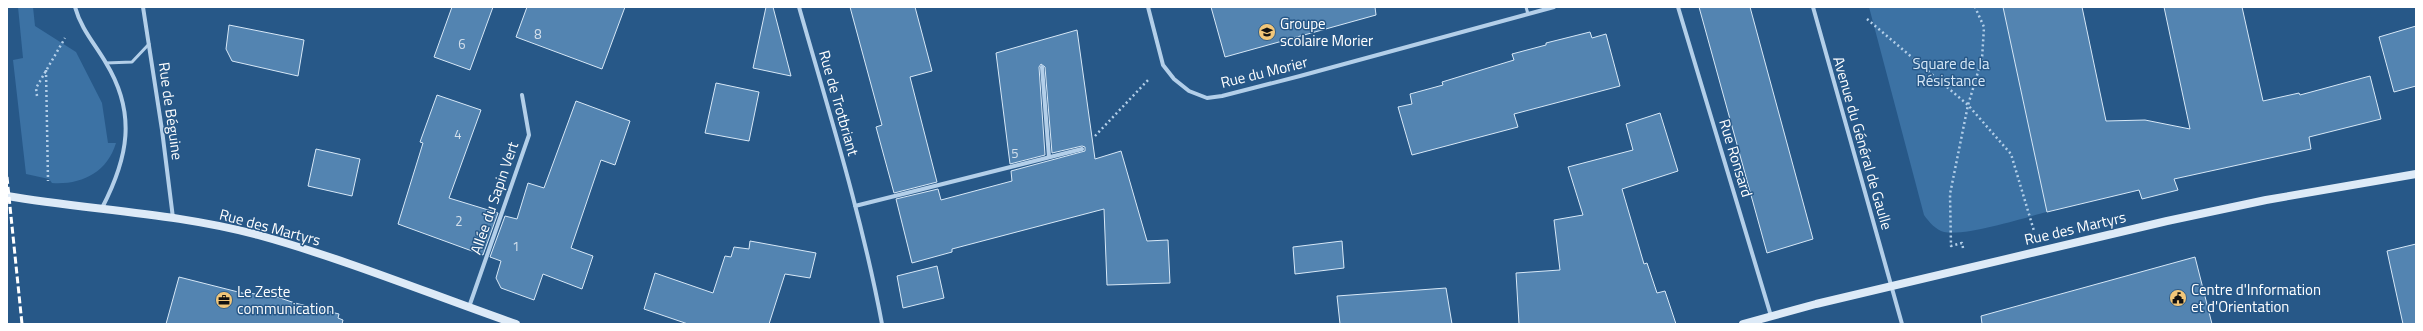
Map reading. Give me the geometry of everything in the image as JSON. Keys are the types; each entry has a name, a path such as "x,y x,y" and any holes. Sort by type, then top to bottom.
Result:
{"main road":[{"name":"Rue des Martyrs","path":"1743,324 1967,268 2266,200 2416,174"},
{"name":"Rue des Martyrs","path":"7,196 173,219 257,235 317,254 516,324"}],"street":[{"path":"75,7 84,32 106,63 124,103 127,134 123,162 102,208"},
{"name":"Rue de Béguine","path":"143,7 173,219"},
{"name":"Rue de Trotbriant","path":"799,7 855,206 873,277 882,324"},
{"name":"Rue du Morier","path":"1148,7 1163,65 1174,79 1189,91 1207,98 1222,96 1554,7"},
{"name":"Rue Ronsard","path":"1678,7 1771,316"},
{"name":"Avenue du Général de Gaulle","path":"1813,7 1876,235 1893,286 1902,324"},
{"path":"1042,67 1049,157"},
{"name":"Allée du Sapin Vert","path":"469,308 529,135 522,95"},
{"path":"855,206 1082,149"}],"lane":[{"path":"1526,7 1528,14"},
{"path":"106,63 132,62 149,44"}],"path":[{"path":"1967,268 1962,243 1951,246 1950,201 1968,105 1982,59 1984,27 1975,7"},
{"path":"1866,19 1968,105 2011,154 2039,251"},
{"path":"37,96 36,88 65,38"},
{"path":"1082,149 1163,65"},
{"path":"46,70 49,179"}],"green space":[{"path":"18,7 33,7 35,26 76,52 102,103 108,143 116,143 106,162 92,175 83,179 73,182 52,183 49,179 26,174 13,60 23,58"},
{"name":"Square de la Résistance","path":"1869,7 2003,7 2047,212 1981,229 1954,233 1944,232 1935,228 1928,220 1924,215"}],"building":[{"path":"452,7 493,7 470,70 434,57"},
{"path":"527,7 625,7 602,69 516,37"},
{"path":"766,7 773,7 791,76 753,68"},
{"path":"850,7 915,7 932,71 910,77 937,182 894,193 876,127 882,125"},
{"name":"Groupe scolaire Morier","path":"1211,7 1375,7 1376,15 1225,57"},
{"path":"1699,7 1750,7 1813,239 1767,253"},
{"path":"2003,7 2082,7 2106,121 2145,120 2190,129 2164,7 2242,7 2263,101 2299,93 2300,95 2370,76 2381,119 2309,137 2311,149 2174,179 2178,190 2142,199 2139,190 2047,212"},
{"path":"229,25 304,40 298,76 232,61 226,49"},
{"path":"2416,26 2416,86 2394,92 2379,37"},
{"path":"1077,30 1095,159 1121,151 1147,241 1168,240 1170,283 1107,285 1104,209 952,249 952,252 912,263 896,199 938,189 941,200 1012,181 1011,171 1085,151 1085,147 1082,146 1052,153 1045,67 1041,64 1039,67 1045,155 1010,164 996,53"},
{"path":"1590,32 1592,38 1606,34 1620,86 1514,114 1518,127 1412,155 1398,107 1412,104 1410,94 1443,85 1442,82 1514,60 1512,54 1546,45 1546,43"},
{"path":"716,83 759,92 749,141 705,133"},
{"path":"437,95 481,110 449,198 498,213 483,255 398,224 423,143 420,142"},
{"path":"576,101 630,121 615,165 601,160 571,248 593,256 582,289 543,274 534,300 501,288 496,278 501,261 490,257 505,216 517,219 528,183 544,188"},
{"path":"1660,113 1678,171 1622,189 1644,264 1647,263 1657,293 1665,291 1676,324 1519,324 1516,273 1560,270 1554,220 1583,215 1568,167 1633,150 1626,124"},
{"path":"316,149 360,159 352,196 308,186"},
{"path":"750,241 816,253 810,278 785,274 769,324 688,324 644,309 655,273 713,293 725,256 731,257 734,247 749,249"},
{"path":"1342,241 1344,268 1295,274 1293,247"},
{"path":"2416,244 2416,324 2403,324 2387,251"},
{"path":"2195,257 2212,324 1982,324 1981,316"},
{"path":"937,266 944,298 903,308 897,276"},
{"path":"179,277 250,295 250,293 270,297 271,295 295,303 339,314 338,318 343,320 342,324 166,324"},
{"path":"1446,288 1452,324 1340,324 1337,296"}],"railway":[{"path":"7,177 22,324"}],"place":[{"name":"Groupe scolaire Morier","path":"1267,32"},
{"name":"Centre d'Information et d'Orientation","path":"2178,298"},
{"name":"Le Zeste communication","path":"224,300"}]}
